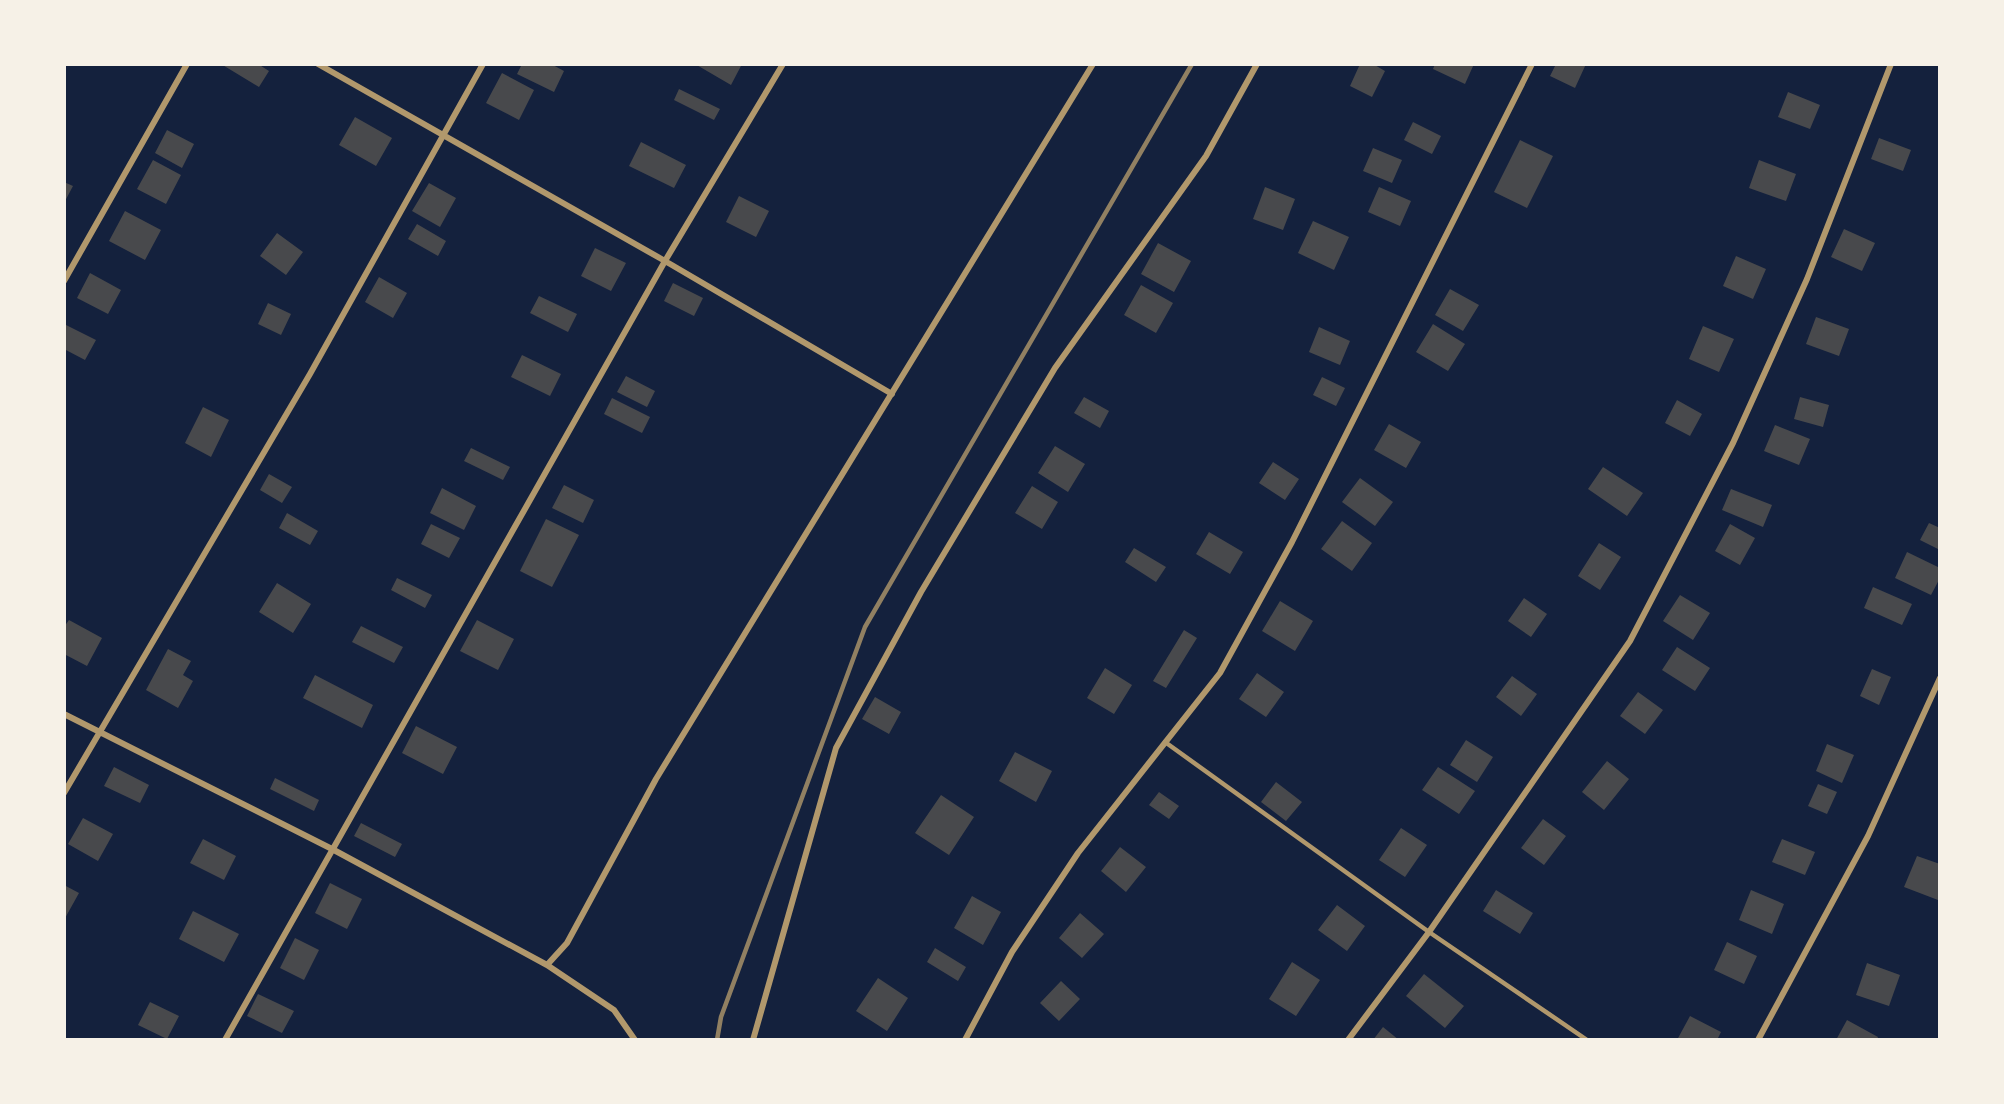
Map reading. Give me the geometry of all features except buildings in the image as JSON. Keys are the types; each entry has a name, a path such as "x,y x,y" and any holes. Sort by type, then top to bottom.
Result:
{"street":[{"path":"64,281 187,64"},
{"path":"318,64 892,393"},
{"path":"64,793 310,374 483,64"},
{"path":"225,1040 665,261 783,64"},
{"path":"547,965 567,944 656,779 1093,64"},
{"path":"753,1040 836,748 921,592 1055,368 1206,156 1257,64"},
{"path":"965,1040 1012,952 1078,853 1220,673 1292,542 1532,64"},
{"path":"1348,1040 1429,932 1630,641 1733,443 1807,279 1891,64"},
{"path":"1758,1040 1868,836 1940,678"},
{"path":"64,714 332,849 547,965 614,1010 635,1040"}],"lane":[{"path":"1166,742 1429,932 1587,1040"}],"railway":[{"path":"717,1040 721,1017 865,627 1192,64"}]}
